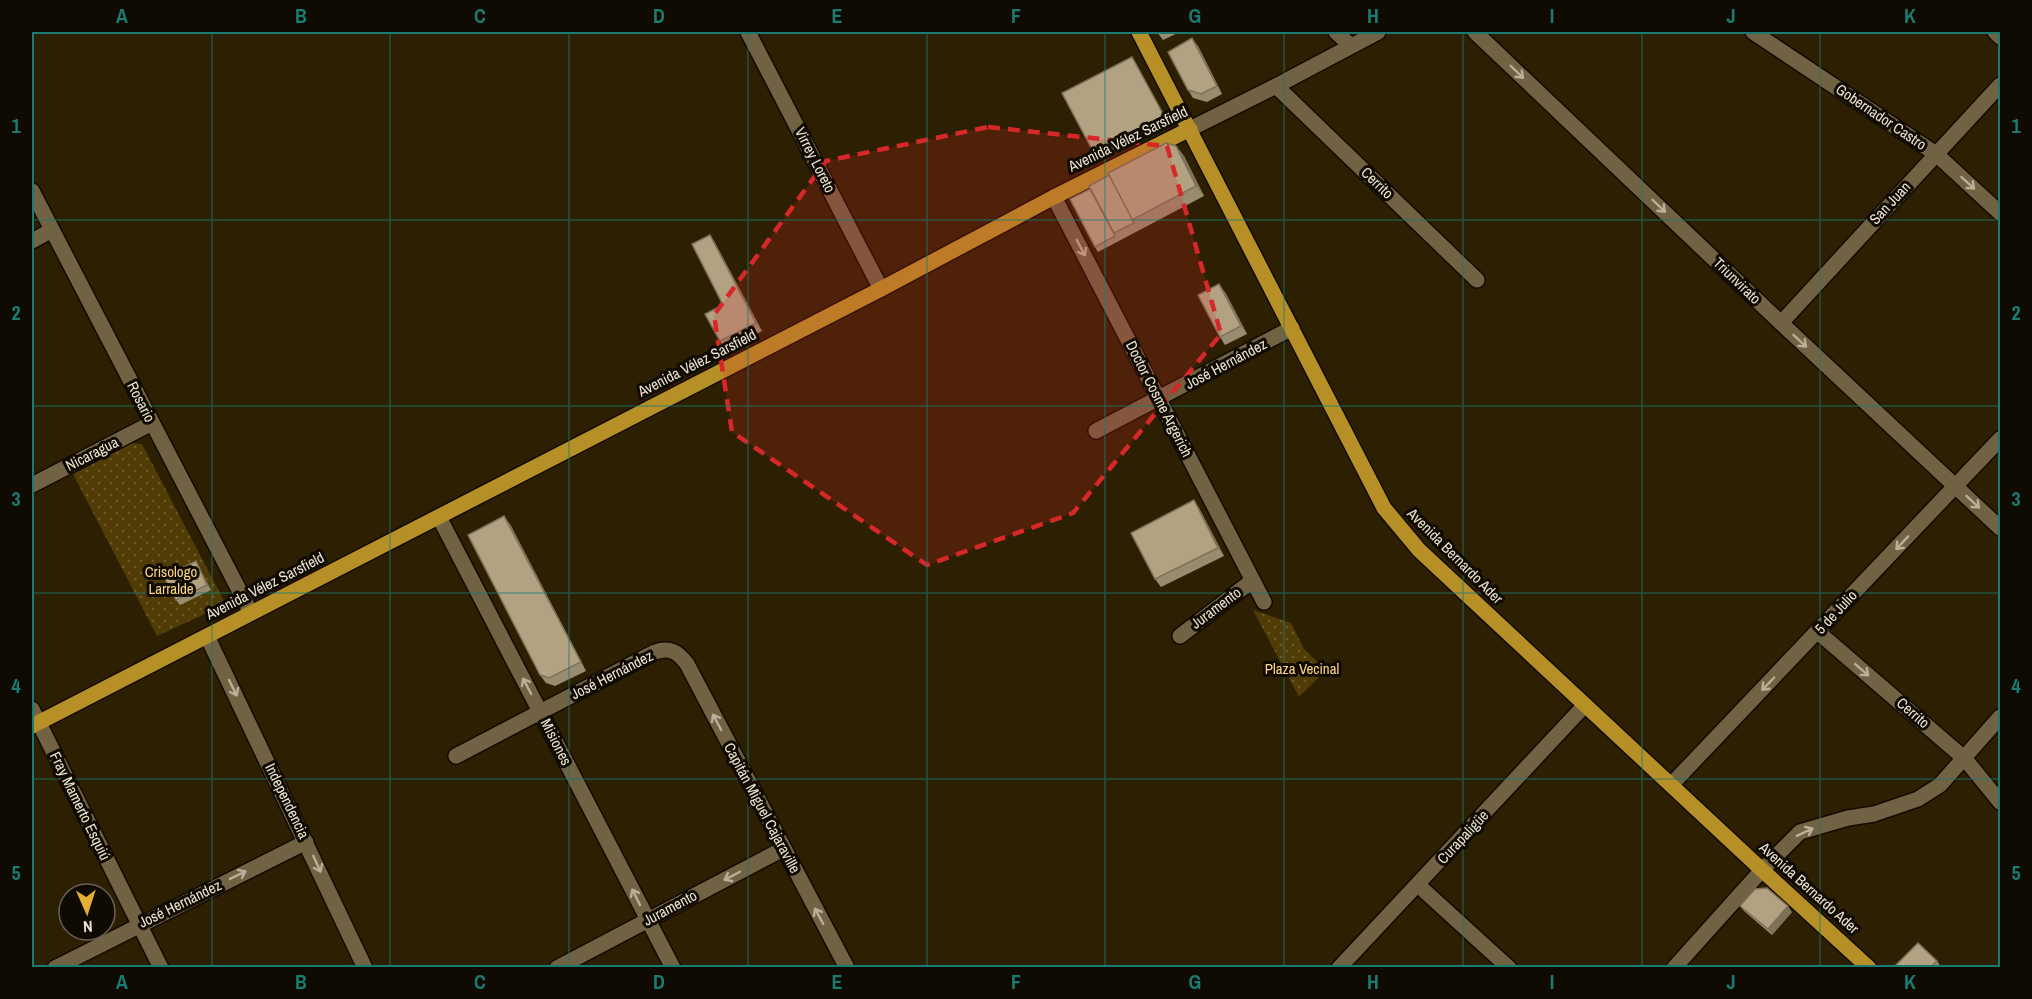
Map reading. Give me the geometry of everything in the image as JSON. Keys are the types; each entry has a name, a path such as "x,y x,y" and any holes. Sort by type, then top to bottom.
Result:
{"main road":[{"name":"Avenida Bernardo Ader","path":"1140,32 1384,508 1419,550 1869,968"},
{"name":"Avenida Vélez Sarsfield","path":"34,719 251,614 881,289 1054,196 1190,129"}],"street":[{"name":"Virrey Loreto","path":"748,32 881,289"},
{"path":"1336,32 1351,46"},
{"name":"Avenida Vélez Sarsfield","path":"1190,129 1378,32"},
{"name":"Triunvirato","path":"1475,32 2001,528"},
{"name":"Gobernador Castro","path":"1753,32 1936,154 2001,213"},
{"path":"1995,32 2001,37"},
{"name":"San Juan","path":"1781,323 2001,85"},
{"name":"Cerrito","path":"1276,86 1477,280"},
{"name":"Rosario","path":"32,191 251,614"},
{"name":"Doctor Cosme Argerich","path":"1054,196 1264,602"},
{"path":"32,241 52,230"},
{"name":"José Hernández","path":"1096,431 1292,328"},
{"name":"Nicaragua","path":"32,485 152,423"},
{"name":"5 de Julio","path":"1671,785 2001,439"},
{"name":"Misiones","path":"439,517 673,968"},
{"name":"Juramento","path":"1180,636 1252,580"},
{"name":"Cerrito","path":"1818,632 1965,759 2001,802"},
{"name":"Independencia","path":"207,636 365,968"},
{"name":"José Hernández","path":"456,756 655,652 665,649 674,651"},
{"name":"Capitán Miguel Cajaraville","path":"674,651 687,664 847,968"},
{"name":"Curapaligüe","path":"1339,968 1585,705"},
{"path":"1674,968 1762,870 1800,832 1848,818 1874,814 1918,799 1940,785 2001,717"},
{"name":"Fray Mamerto Esquiú","path":"34,719 161,968"},
{"name":"José Hernández","path":"55,968 138,924 306,842"},
{"name":"Juramento","path":"557,968 783,849"},
{"path":"1418,885 1509,968"}],"highlighted area":[{"path":"988,127 1167,146 1221,334 1073,513 927,565 732,432 714,315 826,161"}],"green space":[{"name":"Crisologo Larralde","path":"132,443 142,444 223,599 222,606 157,636 72,472"},
{"name":"Plaza Vecinal","path":"1253,610 1291,623 1304,649 1326,670 1299,697"}],"building":[{"path":"1192,38 1217,86 1201,94 1188,90 1168,52"},
{"path":"1132,57 1162,112 1160,122 1095,155 1062,93"},
{"path":"1166,143 1176,146 1196,186 1132,220 1108,173"},
{"path":"1109,175 1134,223 1114,233 1089,186"},
{"path":"1090,189 1115,236 1095,247 1070,199"},
{"path":"710,235 756,323 720,341 705,314 723,305 692,244"},
{"path":"1219,284 1241,326 1220,337 1198,295"},
{"path":"1194,500 1218,548 1155,579 1131,533"},
{"path":"504,516 581,662 549,678 540,675 468,535"},
{"path":"196,561 207,585 176,600 164,577"},
{"path":"1767,888 1788,906 1768,929 1740,906 1755,889"},
{"path":"1918,943 1937,961 1930,968 1897,968 1895,966"}]}
